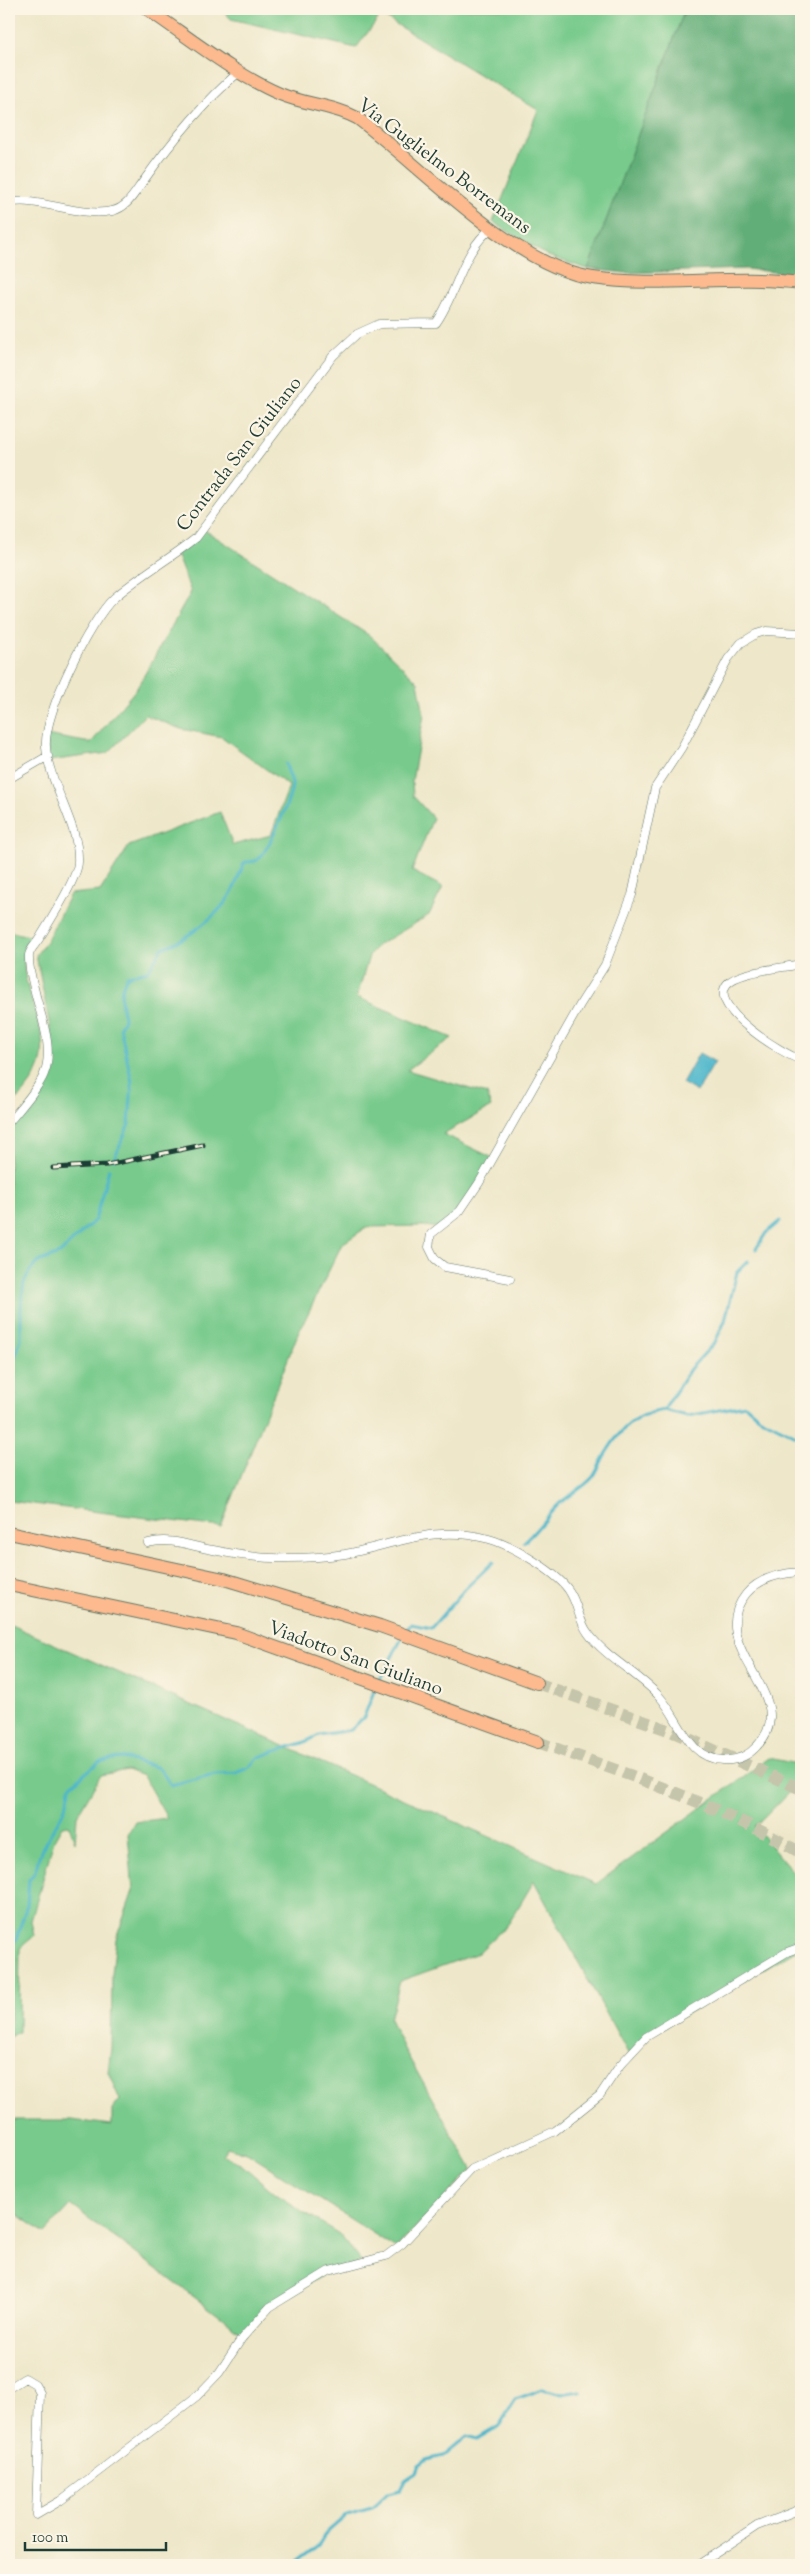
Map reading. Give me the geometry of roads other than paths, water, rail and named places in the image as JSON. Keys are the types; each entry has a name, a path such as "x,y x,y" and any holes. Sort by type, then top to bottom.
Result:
{"main road":[{"name":"Via Guglielmo Borremans","path":"147,9 240,71 282,95 335,108 357,118 492,228 560,268 592,277 759,280 801,283"},
{"name":"Viadotto San Giuliano","path":"9,1533 224,1578 380,1626 537,1683"},
{"name":"Viadotto San Giuliano","path":"9,1584 236,1633 464,1717 538,1742"}],"street":[{"path":"9,206 10,203 21,200 63,210 90,212 113,211 127,204 166,149 213,95 240,71"},
{"name":"Contrada San Giuliano","path":"48,756 46,746 47,727 55,700 88,635 113,600 144,574 171,558 196,538 334,356 357,334 379,324 436,323 446,308 475,243 492,228"},
{"path":"510,1279 445,1267 431,1254 428,1242 431,1234 456,1216 465,1204 580,1003 605,965 634,888 654,788 685,741 728,659 741,643 756,634 777,631 801,633"},
{"path":"9,776 12,777 48,756 56,790 76,838 78,864 67,890 29,953 30,966 46,1037 47,1058 44,1074 9,1122"},
{"path":"801,964 737,977 727,984 724,991 729,1008 758,1036 783,1052 801,1060"},
{"path":"148,1543 166,1540 254,1557 285,1558 344,1554 430,1534 460,1533 492,1540 519,1552 567,1587 588,1633 660,1697 692,1746 704,1755 723,1760 738,1759 756,1748 767,1731 770,1717 764,1693 736,1638 734,1620 739,1604 749,1590 762,1581 781,1574 801,1572"},
{"path":"9,2388 25,2378 35,2384 40,2393 36,2516 60,2501 197,2396 218,2373 242,2338 270,2307 329,2272 386,2256 402,2244 472,2169 555,2131 600,2095 620,2065 646,2037 787,1952 801,1948"},
{"path":"698,2565 757,2526 801,2508"}],"water":[{"path":"699,1053 715,1062 697,1092 682,1083"}],"waterway":[{"path":"114,1159 129,1124 132,1082 120,1027 124,1019 121,993 127,976 148,971 162,948 181,940 201,926 226,902 245,862 256,861 267,847 279,824 292,783 286,764"},
{"path":"9,1376 21,1339 21,1303 24,1283 29,1272 38,1262 59,1254 95,1220 109,1169"},
{"path":"756,1249 766,1233 780,1221"},
{"path":"524,1542 560,1503 593,1477 606,1453 623,1429 645,1415 664,1410 690,1369 715,1342 725,1321 737,1272 748,1261"},
{"path":"664,1410 688,1416 745,1405 759,1417 800,1438"},
{"path":"405,1632 411,1624 431,1628 465,1589 493,1562"},
{"path":"379,1681 402,1638"},
{"path":"9,1943 16,1940 27,1905 29,1879 36,1869 39,1855 45,1843 63,1812 70,1786 99,1762 123,1758 159,1768 171,1785 215,1774 236,1773 248,1768 258,1758 272,1752 303,1743 319,1735 351,1730 364,1717 376,1686"},
{"path":"293,2565 317,2547 324,2535 347,2515 372,2508 388,2493 400,2490 405,2480 416,2473 419,2466 427,2460 443,2456 467,2436 477,2439 499,2426 516,2399 543,2389 562,2394 580,2391"}],"tunnel":[{"path":"537,1683 671,1731 801,1789"},
{"path":"538,1742 705,1805 801,1853"}],"railway":[{"path":"53,1168 107,1165 203,1145"}]}
